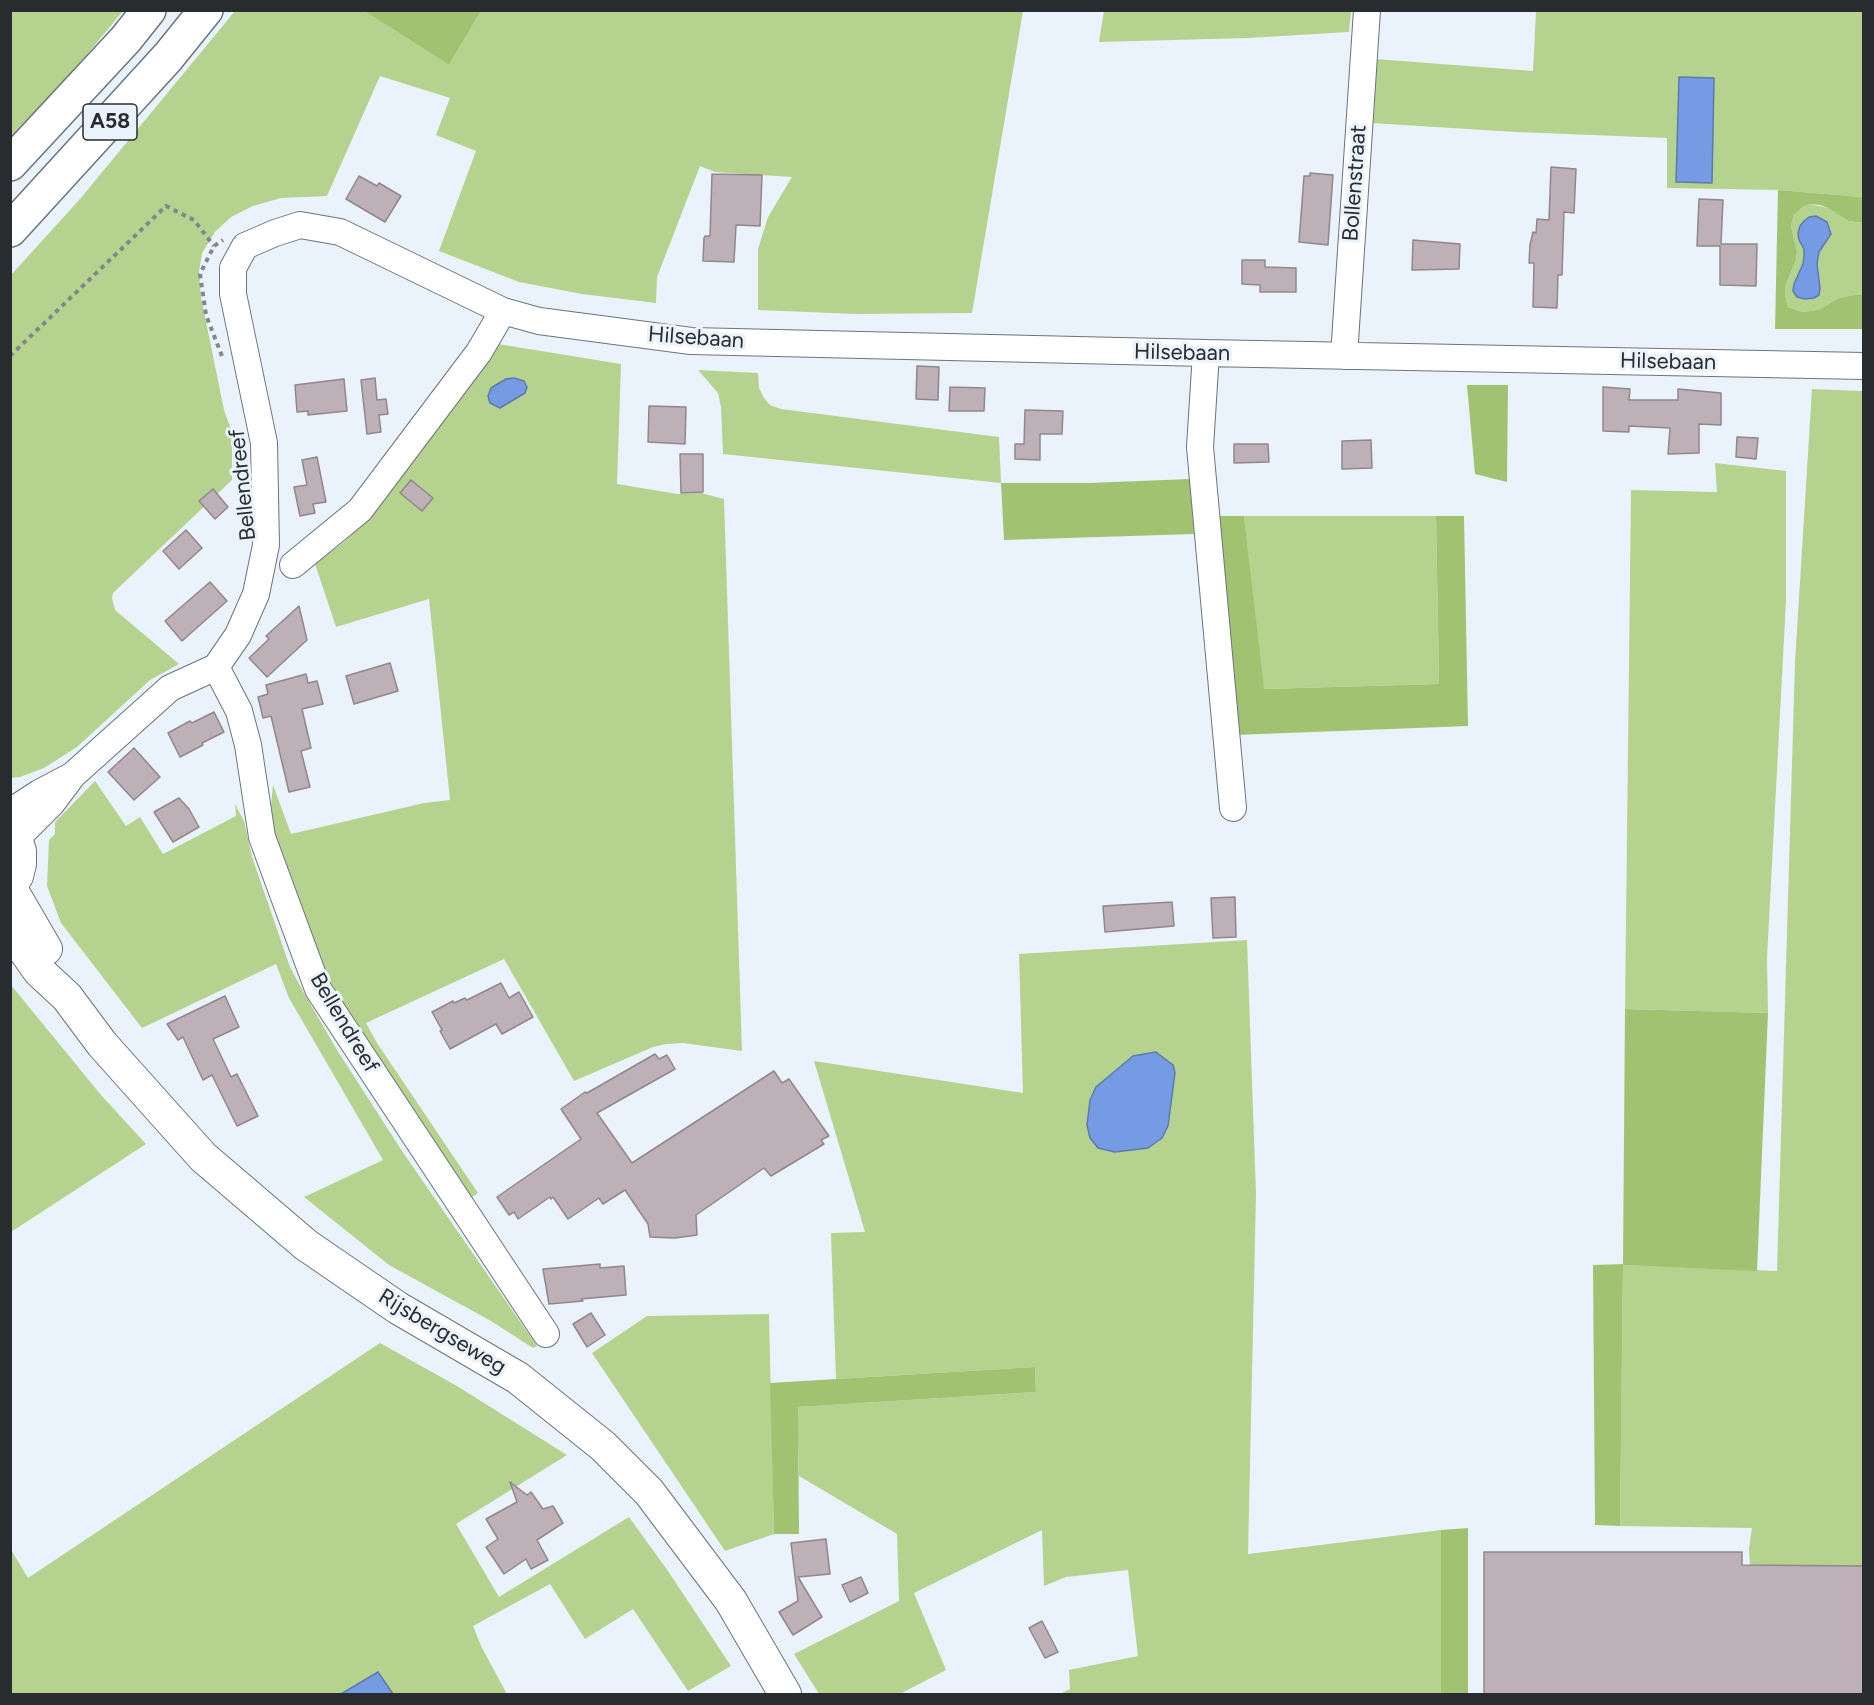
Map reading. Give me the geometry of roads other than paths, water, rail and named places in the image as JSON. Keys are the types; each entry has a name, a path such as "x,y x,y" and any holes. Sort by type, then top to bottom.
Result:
{"highway":[{"name":"A58","path":"10,164 126,39 148,10"},
{"name":"A58","path":"10,230 160,66 206,10"}],"main road":[{"path":"10,887 17,876 20,864 20,851 12,828"},
{"name":"Rijsbergseweg","path":"10,887 54,961 68,997"},
{"name":"Rijsbergseweg","path":"10,930 39,971 68,997 102,1044 203,1157 306,1245 398,1308 518,1378 603,1446 649,1492 731,1601 785,1695"}],"street":[{"name":"Bollenstraat","path":"1344,356 1366,10"},
{"name":"Hilsebaan","path":"275,233 300,225 340,232 503,311 539,321 692,341 1863,366"},
{"name":"Bellendreef","path":"275,233 245,246 233,268 233,294 264,444 266,544 256,594 238,635 216,667 239,711 248,745 262,837 318,989 546,1334"},
{"path":"293,565 360,510 480,352 503,311"},
{"path":"1206,353 1200,447 1233,808"},
{"path":"12,828 52,803 73,775 170,688 216,667"}],"water":[{"path":"1679,77 1714,78 1712,183 1676,182"},
{"path":"1816,216 1827,222 1831,234 1819,252 1817,264 1819,295 1805,299 1797,297 1793,291 1804,256 1798,233 1804,221"},
{"path":"514,378 524,381 527,387 525,393 500,408 490,403 488,396 491,388 506,379"},
{"path":"1156,1052 1173,1065 1175,1073 1168,1126 1162,1138 1148,1148 1115,1152 1098,1148 1090,1138 1087,1125 1090,1100 1096,1087 1133,1056"},
{"path":"378,1672 393,1694 341,1694"}]}
